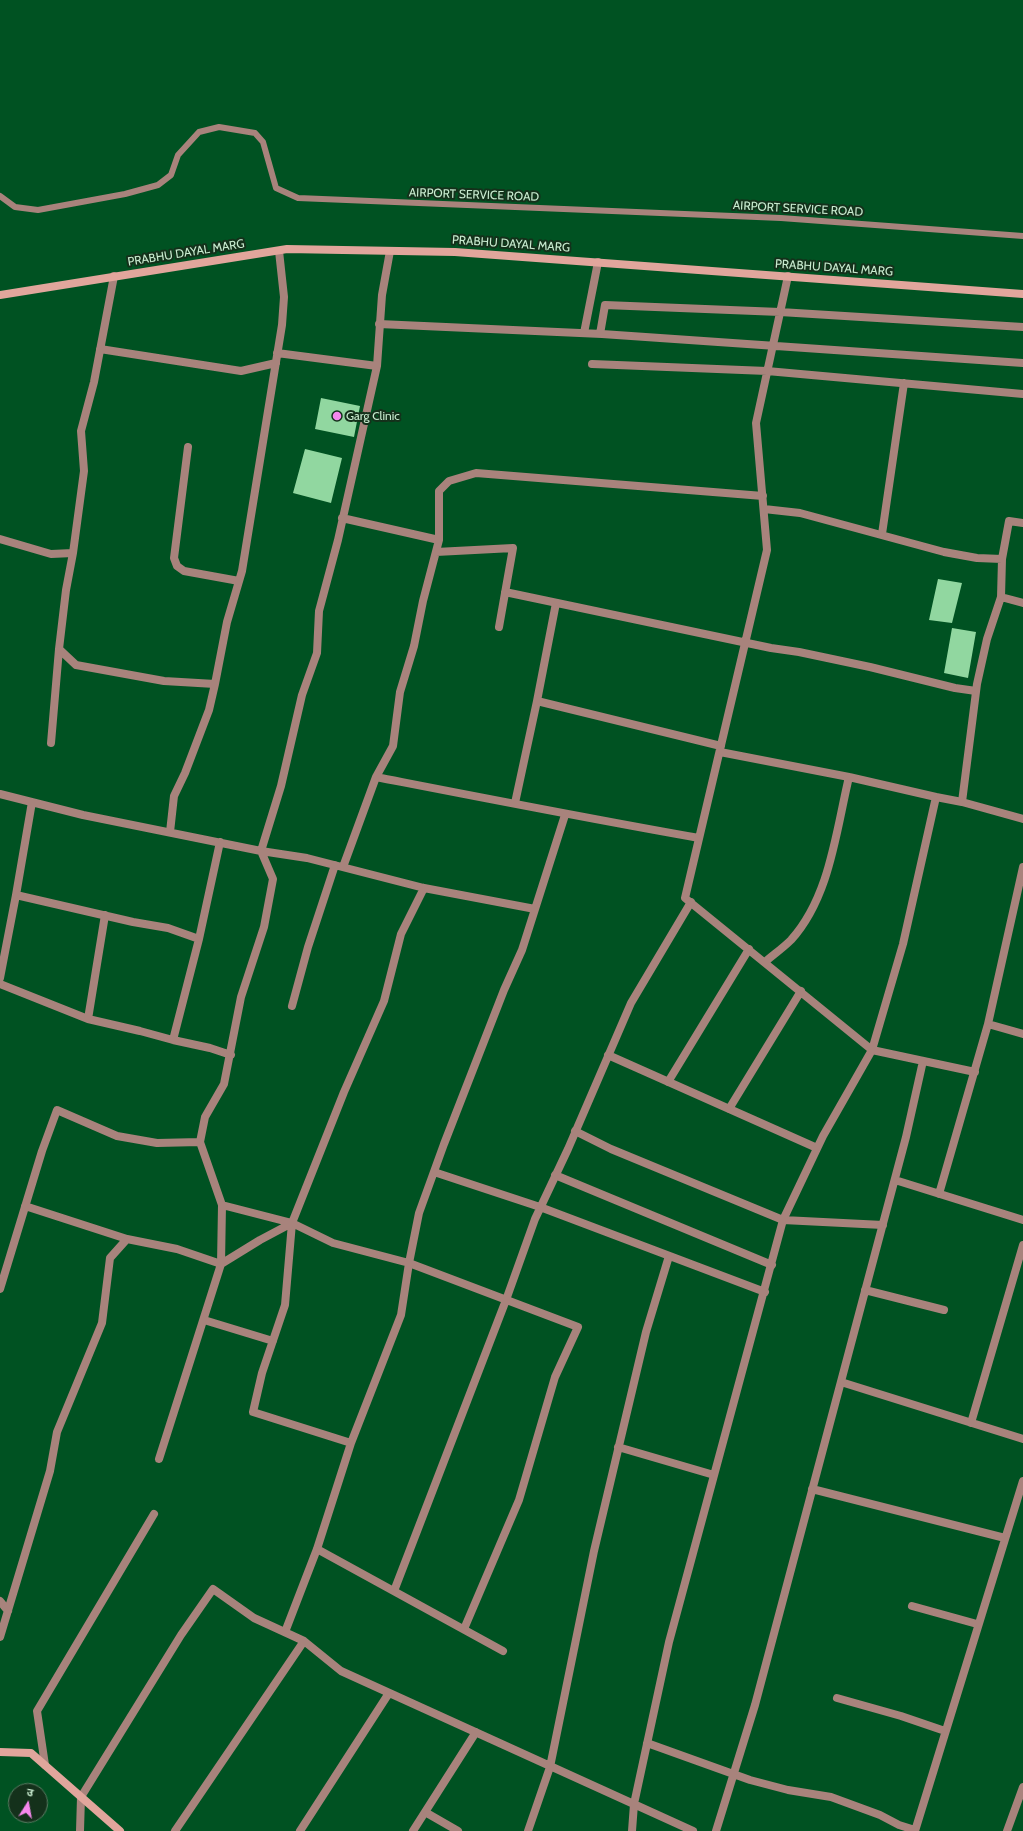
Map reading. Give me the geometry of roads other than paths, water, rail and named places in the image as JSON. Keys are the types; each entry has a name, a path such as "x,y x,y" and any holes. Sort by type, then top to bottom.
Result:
{"street":[{"name":"PRABHU DAYAL MARG","path":"0,295 279,251 455,252 1023,294"},
{"path":"170,832 174,796 188,766 209,710 227,622 239,581 276,363 284,297 279,251"},
{"path":"159,1459 221,1264 222,1204 200,1142 205,1117 224,1084 231,1055 241,997 264,927 273,879 261,851 281,786 302,695 317,653 318,611 342,518 377,366 382,295 390,251"},
{"path":"584,333 598,262"},
{"path":"50,743 58,649 84,471 81,431 94,382 114,276"},
{"path":"788,276 756,423 767,550 685,898 872,1050 975,1072"},
{"path":"600,334 605,305 780,312 1023,327"},
{"path":"379,324 584,333 1023,363"},
{"path":"100,349 241,371 276,363"},
{"path":"277,353 377,366"},
{"path":"592,364 767,371 1023,394"},
{"path":"882,534 904,383"},
{"path":"188,447 174,558 177,566 184,571 239,581"},
{"path":"292,1006 306,954 339,866 376,777 393,746 400,692 414,646 423,601 439,540 439,491 449,481 476,473 762,496"},
{"path":"764,509 800,513 944,552 977,558 1002,559"},
{"path":"342,518 439,540"},
{"path":"962,802 976,691 987,639 1001,597 1002,559 1008,520 1023,523"},
{"path":"0,539 51,554 73,553"},
{"path":"436,552 513,548 499,627"},
{"path":"505,592 799,652 955,688 976,691"},
{"path":"1001,597 1023,603"},
{"path":"515,803 556,603"},
{"path":"58,649 76,665 164,681 215,684"},
{"path":"537,701 720,749 962,802 1023,819"},
{"path":"376,777 515,803 566,815 699,838"},
{"path":"765,962 791,940 812,910 837,837 849,777"},
{"path":"0,794 83,815 261,851 308,858 424,888 534,909"},
{"path":"632,1831 634,1804 669,1642 765,1292 783,1220 818,1148 872,1050 903,944 936,797"},
{"path":"0,978 32,802"},
{"path":"285,1632 317,1549 350,1443 401,1315 419,1213 504,990 522,950 534,909 551,863 566,815"},
{"path":"173,1040 199,939 220,842"},
{"path":"939,1194 988,1024 1023,867"},
{"path":"350,1443 253,1412 262,1373 285,1305 292,1223 344,1092 384,1001 402,934 424,888"},
{"path":"16,895 168,928 199,939"},
{"path":"394,1591 506,1300 540,1207 576,1131 631,1003 691,902"},
{"path":"88,1019 105,915"},
{"path":"668,1082 749,949"},
{"path":"0,984 88,1019 210,1048 231,1055"},
{"path":"729,1109 800,991"},
{"path":"988,1024 1023,1034"},
{"path":"608,1055 818,1148"},
{"path":"716,1831 755,1705 883,1225 923,1061"},
{"path":"0,1289 4,1263 57,1110 117,1136 157,1143 200,1142"},
{"path":"576,1131 611,1149 783,1220 883,1225"},
{"path":"434,1172 540,1207 765,1292"},
{"path":"555,1175 772,1265"},
{"path":"894,1180 1023,1220"},
{"path":"222,1204 292,1223 334,1243 409,1263 578,1327 555,1377 519,1500 464,1629"},
{"path":"25,1206 127,1239 177,1248 221,1264"},
{"path":"221,1264 260,1240 292,1223"},
{"path":"0,1637 50,1471 57,1432 102,1323 110,1258 127,1239"},
{"path":"971,1423 1023,1245"},
{"path":"528,1831 550,1767 594,1551 618,1447 646,1332 670,1256"},
{"path":"865,1290 944,1310"},
{"path":"204,1320 273,1341"},
{"path":"841,1382 1023,1439"},
{"path":"618,1447 714,1475"},
{"path":"647,1743 734,1775 788,1790 831,1797 880,1815 915,1831 1023,1483"},
{"path":"812,1489 1005,1538"},
{"path":"45,1766 37,1711 154,1514"},
{"path":"317,1549 503,1650"},
{"path":"80,1831 81,1797 177,1641 213,1589 254,1618 304,1641 341,1671 694,1831"},
{"path":"0,1601 8,1611"},
{"path":"912,1606 978,1624"},
{"path":"175,1831 304,1641"},
{"path":"300,1831 389,1693"},
{"path":"838,1698 901,1716 945,1731"},
{"path":"413,1831 476,1732"},
{"path":"0,1752 31,1753 120,1831"},
{"path":"1007,1831 1023,1787"},
{"path":"425,1812 458,1831"}],"lane":[{"name":"AIRPORT SERVICE ROAD","path":"0,196 15,207 38,210 125,194 158,185 171,175 178,155 198,132 219,127 255,133 263,142 276,188 298,198 781,218 1023,236"}],"place":[{"name":"Garg Clinic","path":"337,416"}]}
